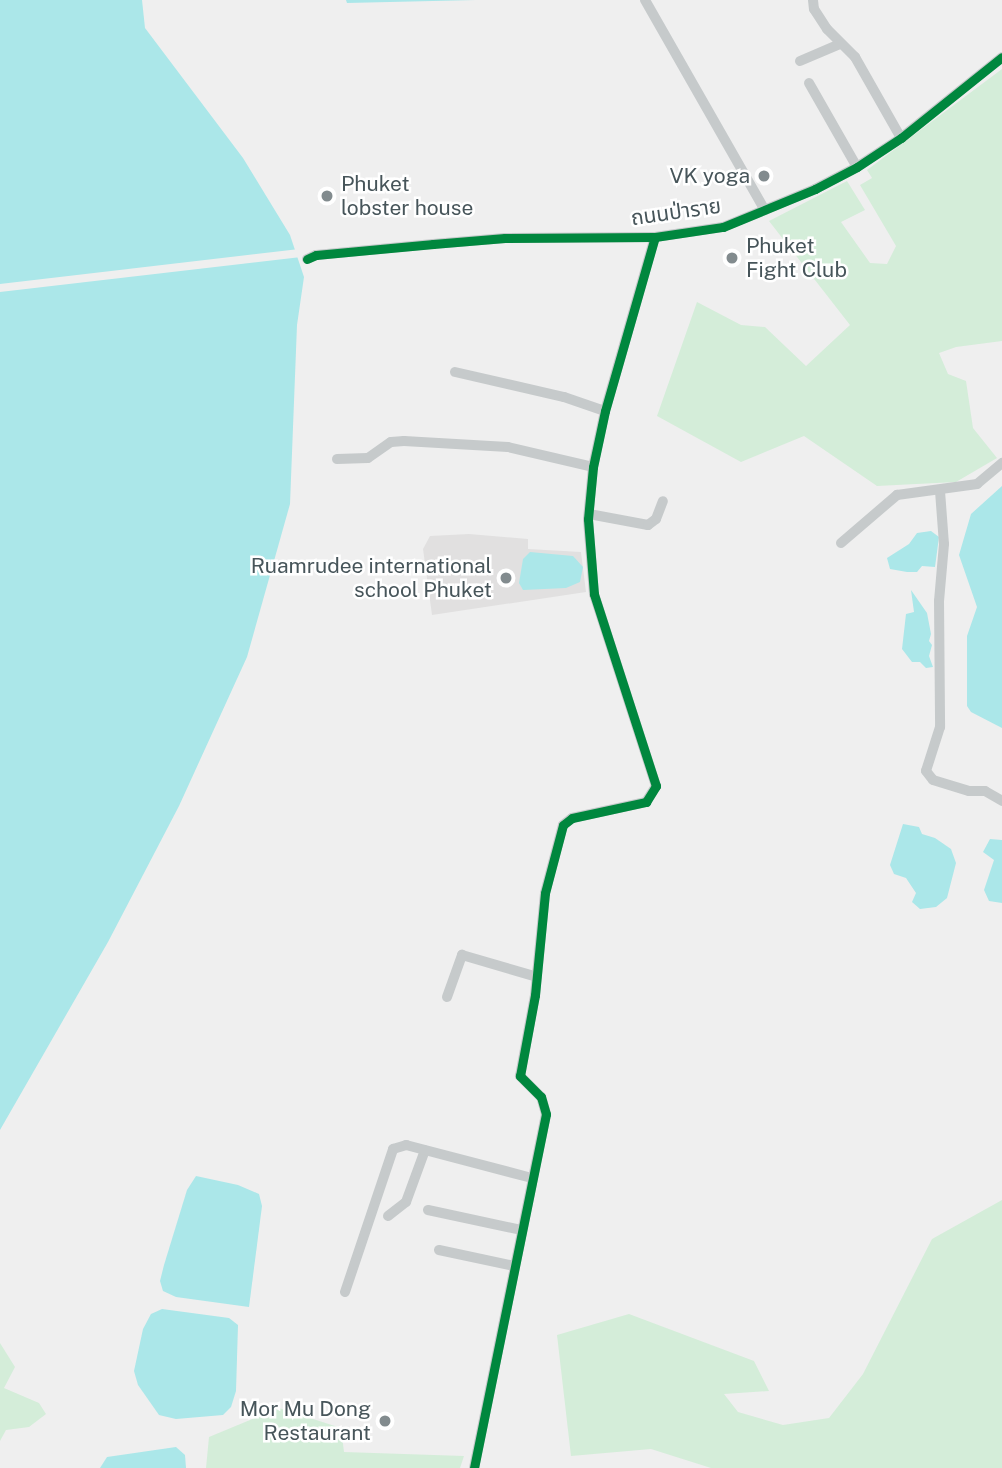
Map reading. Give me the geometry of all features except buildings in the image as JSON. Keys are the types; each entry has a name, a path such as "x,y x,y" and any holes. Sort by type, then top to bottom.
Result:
{"street":[{"path":"645,0 765,210"},
{"path":"814,0 814,9 841,44 855,57 901,138"},
{"path":"800,61 841,44"},
{"name":"ถนนป่าราย","path":"307,259 316,255 505,238 655,237 723,227 815,190 857,167 901,138 1002,57"},
{"path":"809,83 857,167"},
{"path":"474,1468 546,1114 541,1097 520,1076 537,977 545,893 563,825 572,818 646,802 656,786 594,594 589,514 593,467 605,411 655,237"},
{"path":"455,372 564,397 605,411"},
{"path":"337,459 368,458 391,442 404,441 508,447 593,467"},
{"path":"841,543 889,499 897,495 977,484 1002,463"},
{"path":"940,491 944,544 939,601 940,727 926,771 933,780 985,792 1002,801"},
{"path":"589,514 648,525 656,519 663,501"},
{"path":"447,997 462,955 537,977"},
{"path":"345,1292 393,1149 406,1145 532,1178"},
{"path":"388,1216 406,1202 425,1150"},
{"path":"428,1210 521,1230"},
{"path":"439,1251 514,1266"}],"shaded area":[{"name":"Ruamrudee international school Phuket","path":"469,534 528,539 528,549 581,552 586,592 432,615 423,549 430,536"}],"green space":[{"path":"1002,69 1002,341 956,347 939,353 948,374 966,381 973,428 997,458 956,482 877,486 804,436 741,462 657,416 697,302 741,325 765,327 806,366 850,325 769,221 847,181 865,210 841,222 870,263 887,264 896,246 860,185 872,178 867,170"},
{"path":"1002,1200 1002,1468 711,1468 651,1449 571,1456 557,1335 629,1314 754,1361 769,1391 724,1394 738,1412 783,1425 829,1418 863,1374 932,1239"},
{"path":"0,1343 15,1367 4,1388 39,1403 46,1414 29,1427 6,1430 0,1441"},
{"path":"279,1408 341,1428 344,1452 464,1456 460,1468 206,1468 209,1437"}],"water":[{"path":"0,0 142,0 145,28 243,158 290,235 304,277 297,325 290,504 247,657 179,806 108,942 0,1130"},
{"path":"346,0 476,0 347,3"},
{"path":"1002,486 1002,728 971,712 967,706 967,636 977,607 959,555 971,514"},
{"path":"931,531 939,537 935,567 922,566 917,572 890,569 887,558 909,544 917,533"},
{"path":"530,552 573,556 583,567 580,582 566,588 523,590 519,583 523,559"},
{"path":"911,590 927,613 931,634 929,641 932,645 929,656 933,667 926,668 920,662 912,662 902,649 906,614 914,612"},
{"path":"903,824 919,827 922,834 935,838 951,849 956,863 947,898 936,907 920,909 912,902 916,893 906,878 894,874 890,865"},
{"path":"990,839 1002,840 1002,903 989,901 984,890 994,860 983,852"},
{"path":"196,1176 238,1185 259,1194 262,1206 249,1307 176,1297 163,1291 160,1281 164,1265 187,1190"},
{"path":"162,1309 229,1318 238,1325 236,1391 231,1407 223,1415 176,1419 159,1415 138,1385 134,1371 143,1329 151,1314"},
{"path":"176,1447 185,1455 186,1468 100,1468 107,1457"}],"pier":[{"path":"299,249 301,257 0,292 0,284"}],"cycle path":[{"path":"307,259 316,255 505,238 655,237 723,227 815,189 857,167 901,138 1002,57"},
{"path":"474,1468 546,1114 541,1097 520,1076 535,995 545,893 563,825 572,818 646,802 656,786 594,594 588,519 593,467 605,411 655,237"}],"place":[{"name":"VK yoga","path":"764,176"},
{"name":"Phuket lobster house","path":"327,196"},
{"name":"Phuket Fight Club","path":"732,258"},
{"name":"Ruamrudee international school Phuket","path":"506,578"},
{"name":"Mor Mu Dong Restaurant","path":"385,1421"}]}
